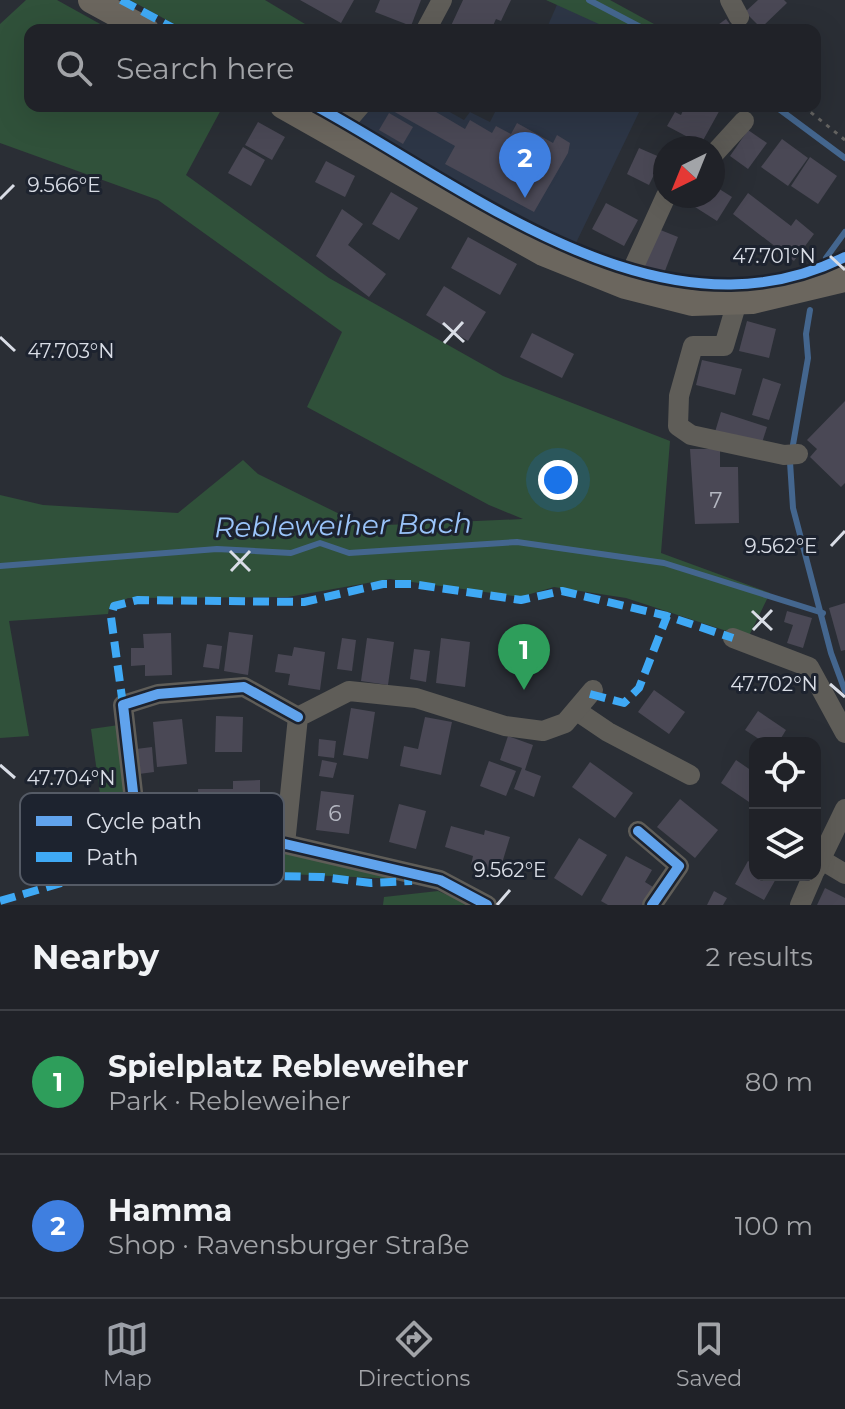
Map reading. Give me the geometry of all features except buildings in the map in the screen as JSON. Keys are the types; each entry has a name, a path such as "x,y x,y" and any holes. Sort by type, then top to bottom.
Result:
{"main road":[{"path":"91,0 135,24"},
{"path":"294,112 543,253 625,286 692,303 737,302 845,279"}],"street":[{"path":"429,24 442,0"},
{"path":"335,135 355,112"},
{"path":"725,142 744,121"},
{"path":"625,286 661,208"},
{"path":"737,302 724,346 693,346 679,396 678,426 691,435 791,455"},
{"path":"733,638 809,667 845,733"},
{"path":"133,793 123,705 158,694 244,687 298,717"},
{"path":"298,717 349,691 416,698 505,726 543,731 565,723 593,690"},
{"path":"577,711 608,732 690,775"},
{"path":"298,717 285,844 440,880 487,905"},
{"path":"821,858 845,809"},
{"path":"638,831 679,866 652,905"},
{"path":"821,869 845,874"},
{"path":"800,905 810,881"}],"path":[{"path":"810,112 845,140"}],"shaded area":[{"path":"559,0 621,24 549,24"},
{"path":"364,112 450,112 464,120 470,112 490,122 495,112 639,112 575,245 354,125"}],"green space":[{"path":"26,0 57,0 100,24 24,24 24,112 220,112 186,175 329,278 503,376 670,441 661,553 770,593 748,638 626,598 554,587 520,597 390,579 288,597 128,598 109,608 108,614 9,621 29,736 0,738 0,495 43,505 178,513 243,460 258,474 364,526 523,519 489,505 307,407 342,332 158,200 0,143 0,24"},
{"path":"130,0 265,0 305,24 174,24"},
{"path":"546,0 610,0 654,24 599,24"},
{"path":"119,725 129,793 100,793 91,729"},
{"path":"284,852 308,855 399,879 284,874"},
{"path":"438,891 470,905 383,905 384,897"}],"waterway":[{"path":"589,0 635,24"},
{"path":"783,112 845,158"},
{"path":"826,258 845,232"},
{"path":"810,310 806,334 808,358 790,462 793,508 831,653 845,691"},
{"name":"Rebleweiher Bach","path":"0,566 217,549 291,553 320,543 349,553 517,542 664,563 823,613"}],"marked path":[{"path":"121,0 166,24"},
{"path":"123,705 111,617 114,606 138,600 304,602 383,584 412,584 521,600 562,591 667,616 733,638"},
{"path":"590,694 624,703 639,688 667,616"},
{"path":"284,876 371,883 412,881"},
{"path":"0,901 54,885"}],"cycle path":[{"path":"326,112 503,215 570,248 638,272 707,284 776,280 845,257"},
{"path":"133,793 123,705 158,694 244,687 298,717"},
{"path":"638,831 679,866 652,905"},
{"path":"284,844 440,880 487,905"}],"place":[{"name":"Hamma","path":"525,198"},
{"name":"Spielplatz Rebleweiher","path":"524,690"}]}
